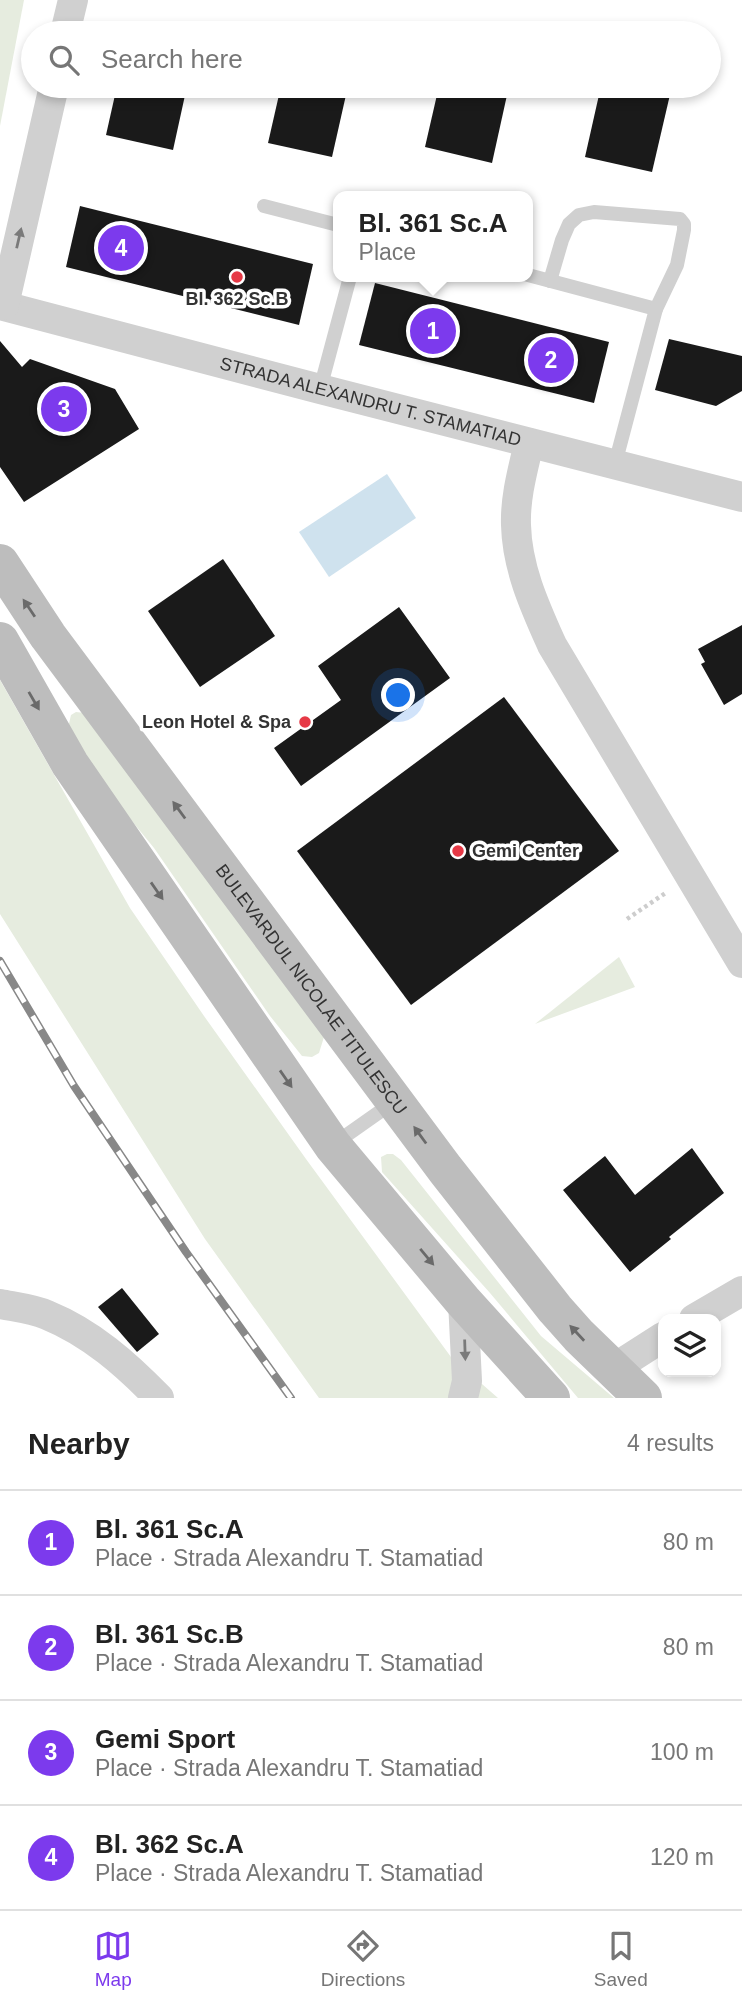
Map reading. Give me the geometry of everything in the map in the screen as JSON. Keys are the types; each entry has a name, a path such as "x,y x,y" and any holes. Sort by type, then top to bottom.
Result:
{"main road":[{"name":"BULEVARDUL NICOLAE TITULESCU","path":"0,563 48,636 396,1100 444,1169 555,1309 643,1398"},
{"path":"0,641 70,764 332,1146 463,1301 551,1398"}],"street":[{"path":"68,21 73,0"},
{"path":"2,305 51,98"},
{"name":"STRADA ALEXANDRU T. STAMATIAD","path":"2,305 742,496"},
{"path":"529,443 515,523 519,554 530,596 552,645 742,963"},
{"path":"703,1314 742,1291"},
{"path":"463,1301 467,1381 463,1398"},
{"path":"0,1304 45,1314 87,1335 128,1367 159,1398"},
{"path":"613,1369 658,1340"}],"lane":[{"path":"264,206 333,224"},
{"path":"550,281 569,224 579,215 594,212 680,219 684,224 677,265 656,309 615,464"},
{"path":"533,277 656,309"},
{"path":"320,389 349,282"},
{"path":"332,1146 396,1100"}],"path":[{"path":"627,919 691,876"}],"shaded area":[{"path":"0,0 24,0 0,126"},
{"path":"0,680 130,908 204,1016 451,1357 498,1398 319,1398 205,1239 0,914"},
{"path":"76,712 85,713 324,1037 319,1053 312,1057 302,1056 270,1016 154,848 109,793 68,728 71,715"},
{"path":"619,957 635,987 535,1024"},
{"path":"393,1154 401,1160 541,1336 614,1398 578,1398 490,1293 382,1172 381,1157"}],"water":[{"path":"387,474 416,518 329,577 299,532"}],"building":[{"path":"114,98 184,98 173,150 106,135"},
{"path":"278,98 345,98 332,157 268,143"},
{"path":"436,98 506,98 492,163 425,147"},
{"path":"598,98 669,98 652,172 585,157"},
{"path":"80,206 313,264 299,325 66,267"},
{"path":"375,283 609,342 594,403 359,345"},
{"path":"669,339 742,356 742,391 716,406 655,390"},
{"path":"0,341 22,367 30,359 115,389 139,429 24,502 0,467"},
{"path":"223,559 275,636 200,687 148,611"},
{"path":"399,607 450,678 301,786 274,748 341,700 318,666"},
{"path":"742,625 742,694 724,705 701,664 705,662 698,649"},
{"name":"Gemi Center","path":"504,697 619,851 411,1005 297,851"},
{"path":"692,1148 724,1193 630,1272 563,1190 605,1156 635,1195"},
{"path":"122,1288 159,1334 137,1352 98,1307"}],"railway":[{"path":"0,961 74,1086 186,1252 291,1398"}],"place":[{"name":"Bl. 362 Sc.A","path":"121,248"},
{"name":"Bl. 362 Sc.B","path":"237,277"},
{"name":"Bl. 361 Sc.A","path":"433,331"},
{"name":"Bl. 361 Sc.B","path":"551,360"},
{"name":"Gemi Sport","path":"64,409"},
{"name":"Leon Hotel & Spa","path":"305,722"},
{"name":"Gemi Center","path":"458,851"}]}
